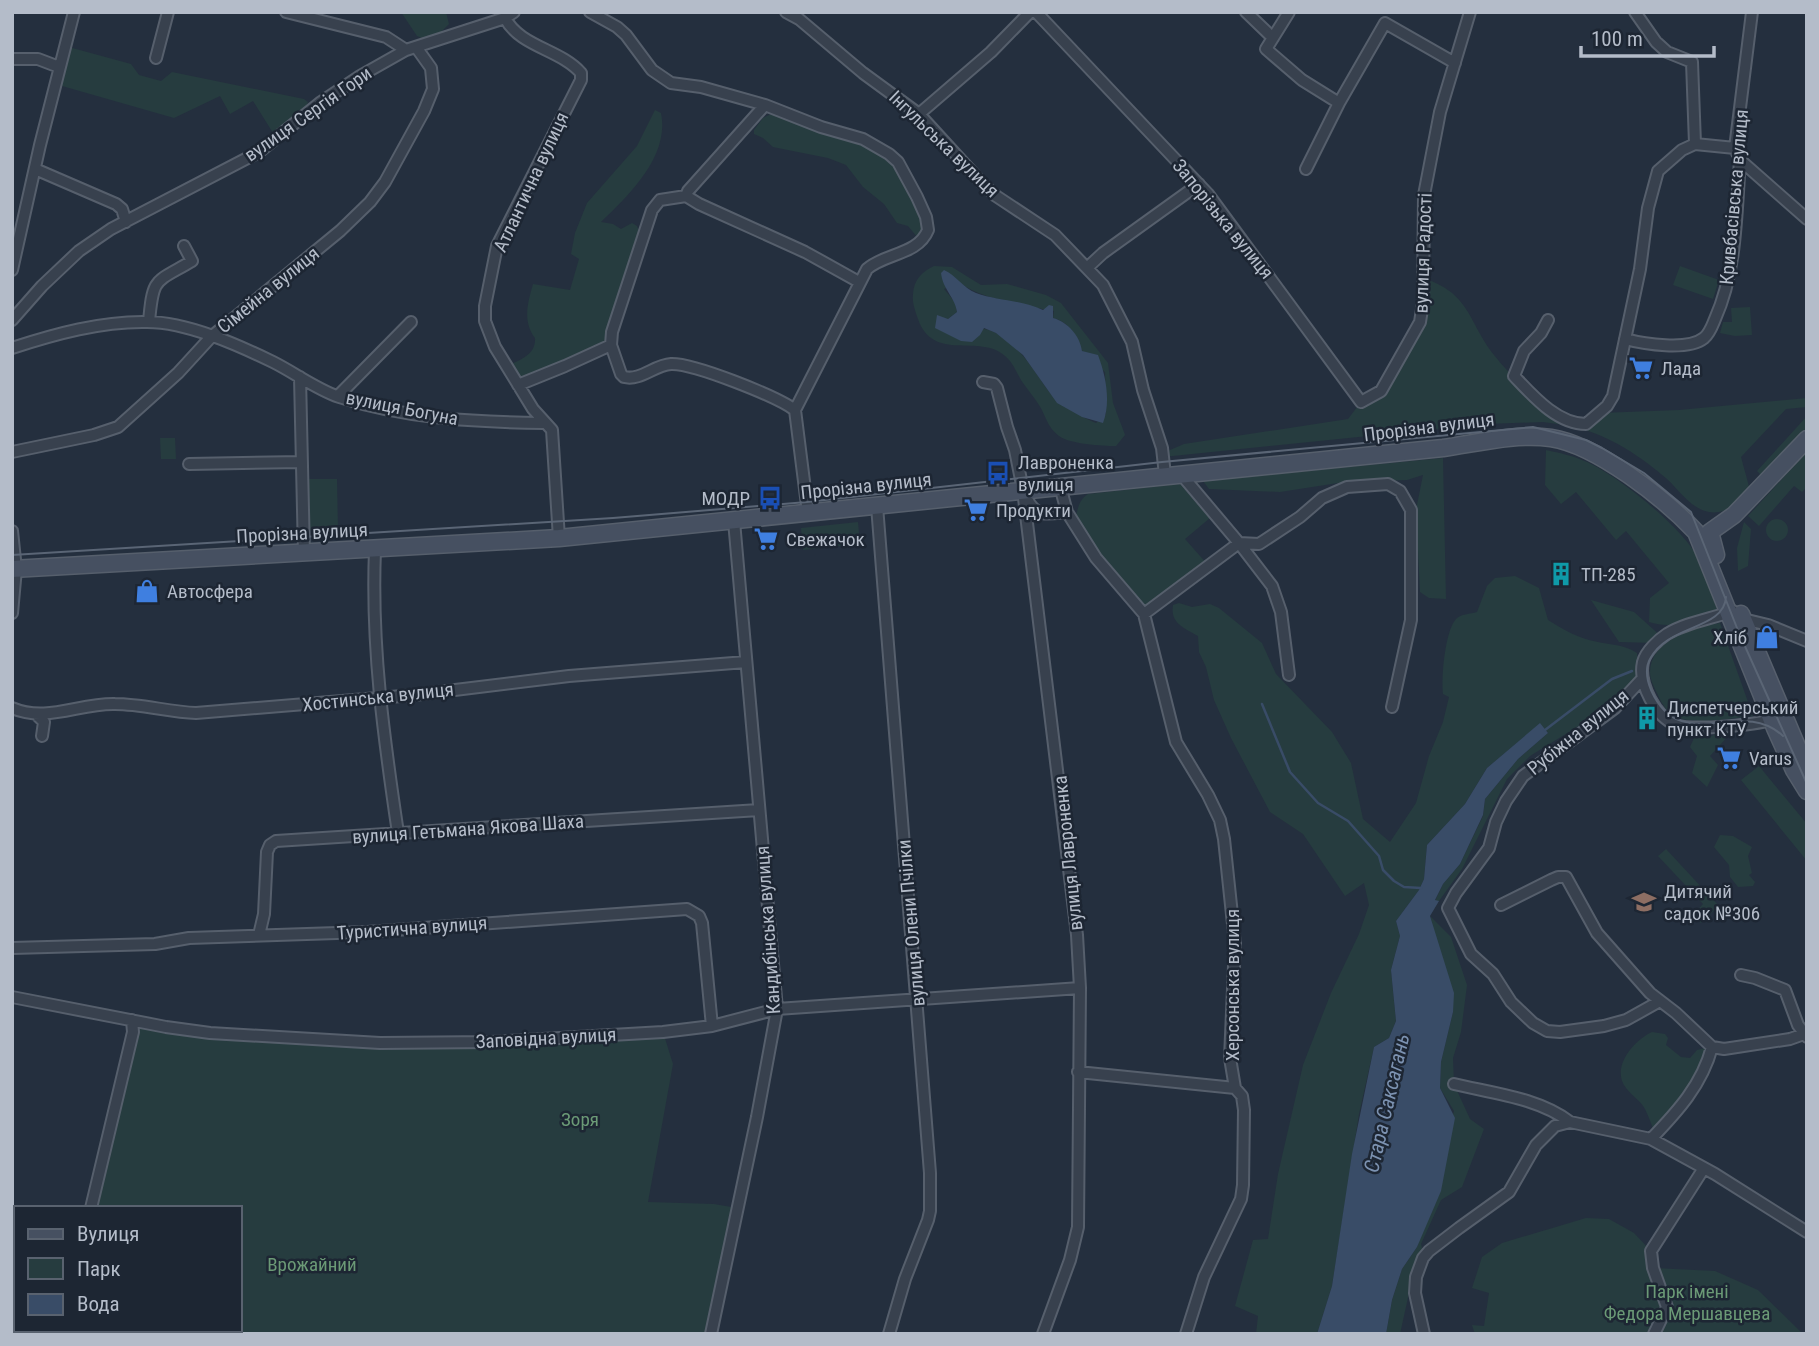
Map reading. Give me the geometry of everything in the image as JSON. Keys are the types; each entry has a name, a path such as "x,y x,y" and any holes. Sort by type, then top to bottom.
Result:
{"main road":[{"name":"Прорізна вулиця","path":"14,569 559,538 1443,448 1515,438 1554,439 1602,458 1678,514 1702,536"},
{"path":"1807,439 1734,515 1702,536 1715,551 1736,616 1778,718 1794,771 1807,791"},
{"path":"1778,718 1807,770"}],"street":[{"path":"12,270 74,12"},
{"path":"156,58 168,12"},
{"path":"286,12 386,37 411,48 510,15"},
{"path":"590,12 617,27 652,70 671,83 701,87 765,105 879,147 898,162 917,197 928,227 922,241 917,246 874,262 867,269 795,410 808,513"},
{"name":"Інгульська вулиця","path":"786,12 799,19 863,73 919,114 982,183 996,196 1055,235 1103,285 1132,342 1143,390 1172,474"},
{"path":"919,114 991,52 1030,12"},
{"name":"Запорізька вулиця","path":"1036,12 1199,184 1361,402 1369,398"},
{"path":"1246,12 1273,38"},
{"path":"1289,12 1266,49 1302,79 1339,103"},
{"name":"вулиця Радості","path":"1369,398 1381,391 1412,340 1421,317 1424,195 1440,112 1470,12"},
{"path":"1635,12 1656,42 1667,52 1692,62 1695,144"},
{"name":"Кривбасівська вулиця","path":"1625,339 1648,345 1692,344 1703,339 1710,331 1730,280 1740,160 1735,148 1752,12"},
{"name":"Атлантична вулиця","path":"510,15 511,31 556,54 581,73 581,80 497,246 485,306 485,321 495,347 544,423 552,430 559,538"},
{"path":"1306,169 1339,103 1385,23 1455,63"},
{"name":"вулиця Сергія Гори","path":"12,320 42,286 79,251 111,229 259,152 321,102 411,48"},
{"name":"Сімейна вулиця","path":"12,452 114,429 178,373 211,337 340,231 379,191 424,111 433,89 431,68 411,48"},
{"path":"12,59 38,59 60,67"},
{"path":"686,197 688,191 765,105"},
{"path":"1548,320 1541,333 1524,351 1514,376 1550,409 1576,424 1586,424 1613,396 1640,269 1648,208 1658,171 1682,150 1695,144 1735,148"},
{"path":"1740,160 1807,219"},
{"path":"35,169 116,204 122,209 126,222"},
{"path":"1087,267 1199,184"},
{"path":"795,410 738,384 686,366 662,365 636,378 624,377 611,345 618,310 638,258 654,204 660,200 686,197 805,252 859,282"},
{"path":"149,321 151,292 155,283 192,261 184,246"},
{"name":"вулиця Богуна","path":"12,348 69,331 149,321 211,337 262,358 338,396 385,409 461,421 544,423"},
{"path":"338,396 411,322"},
{"path":"518,384 611,345"},
{"path":"300,377 304,554"},
{"name":"вулиця Лавроненка","path":"983,382 994,384 997,388 1015,450 1023,490 1056,742 1077,936 1080,988 1078,1227 1070,1260 1043,1334"},
{"path":"189,464 302,461"},
{"path":"1172,474 1240,542 1263,572 1277,597 1289,675"},
{"path":"1144,614 1240,542 1259,544 1300,517 1322,498 1347,487 1388,484 1400,491 1411,510 1411,612 1392,707"},
{"name":"Херсонська вулиця","path":"1060,486 1067,512 1096,558 1144,614 1176,742 1209,795 1220,820 1224,839 1235,943 1230,1045 1236,1088 1242,1096 1244,1110 1241,1199 1204,1276 1186,1334"},
{"path":"1023,490 1035,511 1042,515 1067,512"},
{"name":"вулиця Олени Пчілки","path":"877,506 929,1152 930,1211 889,1334"},
{"name":"Кандибінська вулиця","path":"711,1334 777,1009 734,521"},
{"path":"12,531 12,613"},
{"path":"375,550 375,637 379,698 398,833"},
{"path":"1778,718 1697,727 1678,726 1665,719 1655,708 1643,678 1643,662 1662,638 1682,626 1736,616 1768,625 1807,641"},
{"name":"Хостинська вулиця","path":"12,708 36,714 54,714 94,704 127,704 196,713 379,698 569,676 746,662"},
{"name":"Рубіжна вулиця","path":"1643,678 1615,708 1564,743 1523,776 1496,822 1489,848 1448,908 1471,954 1493,974 1511,1002 1532,1023 1547,1031 1574,1030 1615,1023 1626,1020 1660,1001"},
{"path":"36,714 44,722 42,736"},
{"name":"вулиця Гетьмана Якова Шаха","path":"260,935 264,914 267,852 270,845 276,841 759,810"},
{"path":"1501,905 1550,880 1566,877 1597,933 1660,1001 1712,1047 1724,1049 1805,1036 1785,990 1741,975"},
{"name":"Туристична вулиця","path":"12,948 155,944 189,938 367,932 687,909 699,916 702,923 712,1026"},
{"name":"Заповідна вулиця","path":"12,996 210,1034 380,1043 491,1042 663,1032 712,1026 777,1009 1080,988"},
{"path":"91,1206 133,1032 132,1020"},
{"path":"1650,1139 1691,1095 1712,1047"},
{"path":"1078,1072 1236,1088"},
{"path":"1454,1084 1532,1103 1570,1122 1650,1139 1704,1168 1807,1232"},
{"path":"1424,1334 1415,1293 1418,1270 1423,1258 1459,1228 1501,1200 1509,1192 1541,1138 1555,1126 1570,1122"},
{"path":"1654,1334 1667,1307 1650,1251 1704,1168"}],"green space":[{"path":"401,12 446,12 449,24 440,33 424,39 417,36"},
{"path":"65,46 131,64 139,75 161,81 172,72 308,102 305,110 273,133 253,101 230,114 220,96 174,118 55,84"},
{"path":"655,110 661,113 662,129 653,159 635,187 601,222 621,229 632,223 637,226 643,240 611,345 518,385 508,366 527,356 535,344 527,318 533,284 570,290 579,259 571,254 575,233 587,203 637,146"},
{"path":"779,115 855,140 891,161 922,213 924,232 918,238 908,226 897,223 884,204 863,187 846,165 828,158 773,147 754,134 763,118"},
{"path":"934,266 952,267 981,285 1007,284 1046,295 1061,303 1108,363 1113,403 1125,435 1116,446 1064,439 1049,425 1039,405 1005,356 983,347 946,344 934,340 925,332 915,310 913,294 917,280","holes":["960,283 969,289 1005,301 1054,311 1053,318 1068,326 1083,352 1105,372 1106,414 1096,423 1062,403 1051,394 1013,345 995,332 973,327 936,328 943,318 948,319 957,312 955,302 944,289"]},
{"path":"1680,266 1719,280 1713,299 1673,285"},
{"path":"1423,278 1439,284 1459,300 1494,355 1528,390 1566,420 1564,425 1543,422 1486,424 1163,457 1163,453 1184,444 1348,419 1361,402 1381,391 1412,340"},
{"path":"1750,307 1752,335 1720,333 1723,322 1732,322 1731,308"},
{"path":"1807,398 1807,407 1786,409 1741,457 1750,490 1732,507 1721,512 1709,512 1697,507 1636,455 1578,428 1600,413 1679,410"},
{"path":"1807,416 1807,428 1762,476 1757,471"},
{"path":"160,438 175,438 176,459 161,459"},
{"path":"1546,450 1577,458 1601,469 1664,517 1698,557 1718,613 1675,625 1649,622 1650,598 1669,583 1626,531 1616,540 1576,492 1561,504 1545,485"},
{"path":"1807,452 1807,487 1802,492 1794,486 1759,526 1748,516"},
{"path":"1443,458 1446,599 1429,598 1420,592 1416,510 1423,475 1407,480 1338,483 1280,492 1209,489 1203,481"},
{"path":"302,479 337,479 338,529 304,531"},
{"path":"1180,484 1210,518 1185,539 1208,565 1144,614 1075,522 1077,510 1088,494"},
{"path":"1777,519 1785,522 1788,530 1785,538 1777,541 1769,538 1766,530 1769,522"},
{"path":"858,522 860,544 803,550 801,528"},
{"path":"1744,522 1751,529 1748,566 1738,571 1737,548"},
{"path":"1515,576 1539,588 1548,620 1583,638 1620,646 1637,653 1638,677 1598,714 1530,756 1507,779 1462,869 1439,901 1435,901 1443,884 1460,864 1483,816 1485,799 1518,759 1548,733 1540,724 1487,768 1465,804 1427,845 1424,879 1396,921 1400,936 1391,970 1396,1021 1389,1038 1374,1047 1359,1114 1332,1286 1317,1334 1256,1334 1258,1316 1235,1306 1253,1240 1268,1239 1278,1174 1303,1065 1369,905 1364,883 1345,896 1303,834 1270,812 1214,700 1206,667 1199,652 1198,636 1176,621 1173,605 1179,603 1192,607 1210,604 1219,608 1262,643 1276,674 1332,732 1351,763 1363,819 1390,842 1416,803 1429,756 1443,722 1449,697 1443,694 1443,666 1452,625 1460,616 1477,612 1487,586 1495,578"},
{"path":"1591,600 1634,612 1663,638 1656,643 1619,642"},
{"path":"1720,623 1753,716 1709,721 1678,718 1667,709 1659,697 1650,673 1652,662 1657,652 1675,637"},
{"path":"1694,729 1705,729 1710,737 1721,730 1730,734 1710,756 1718,765 1707,787 1692,773 1697,756 1690,747 1694,738 1688,733"},
{"path":"1759,766 1807,824 1807,861 1741,780"},
{"path":"1720,835 1733,836 1752,847 1748,856 1752,873 1749,875 1755,882 1753,886 1738,887 1730,877 1729,865 1714,847"},
{"path":"1666,849 1719,906 1701,923 1693,915 1703,904 1658,856"},
{"path":"1430,916 1451,937 1467,985 1461,1032 1453,1058 1454,1084 1470,1119 1484,1129 1462,1187 1441,1200 1421,1244 1425,1258 1411,1284 1400,1334 1386,1334 1392,1300 1402,1269 1417,1247 1454,1111 1440,1088 1441,1062 1453,1012"},
{"path":"132,1020 166,1027 380,1043 663,1032 673,1064 648,1202 714,1204 737,1208 711,1334 61,1334 242,1332 242,1206 91,1206"},
{"path":"1652,1032 1665,1034 1668,1038 1666,1045 1681,1057 1690,1058 1697,1050 1709,1050 1704,1070 1655,1134 1645,1109 1626,1088 1621,1072 1622,1064 1632,1048"},
{"name":"Парк імені Федора Мершавцева","path":"1586,1218 1609,1219 1634,1233 1651,1251 1654,1268 1715,1271 1758,1290 1803,1334 1475,1334 1472,1325 1484,1326 1489,1293 1472,1288 1482,1257 1502,1243"}],"water":[{"path":"944,270 976,293 1043,310 1049,305 1053,306 1053,318 1072,330 1082,351 1098,355 1106,389 1107,406 1103,423 1082,417 1057,403 1023,355 996,333 984,328 972,342 961,341 935,328 937,315 948,319 957,312 942,279 941,273"},
{"path":"1540,723 1548,733 1518,759 1485,799 1483,815 1460,864 1443,884 1435,900 1439,901 1430,916 1454,993 1453,1012 1441,1062 1440,1088 1455,1118 1441,1191 1417,1247 1402,1269 1392,1300 1386,1334 1317,1334 1332,1286 1352,1154 1374,1047 1389,1038 1396,1021 1391,970 1400,936 1396,921 1424,879 1427,845 1465,804 1487,768"}],"waterway":[{"name":"Стара Саксагань","path":"1545,730 1612,679 1632,671"},
{"path":"1262,704 1290,772 1318,803 1348,821 1379,856 1383,870 1394,881 1404,887 1421,888"}],"tram line":[{"path":"12,555 613,518 807,502 1162,462 1533,427 1586,440 1602,448 1644,473 1691,512 1739,633 1807,784"},
{"path":"1726,597 1723,608 1716,616 1669,639 1658,648 1647,666 1651,690 1664,710 1678,720 1695,723 1748,721 1766,725 1783,736"}],"place":[{"name":"Лада","path":"1641,368"},
{"name":"Лавроненка вулиця","path":"998,473"},
{"name":"МОДР","path":"770,498"},
{"name":"Продукти","path":"976,510"},
{"name":"Свежачок","path":"766,539"},
{"name":"ТП-285","path":"1561,574"},
{"name":"Автосфера","path":"147,591"},
{"name":"Хліб","path":"1767,637"},
{"name":"Диспетчерський пункт КТУ","path":"1647,718"},
{"name":"Varus","path":"1729,758"},
{"name":"Дитячий садок №306","path":"1644,902"}],"park label":[{"name":"Зоря","path":"580,1119"},
{"name":"Врожайний","path":"312,1264"}]}
